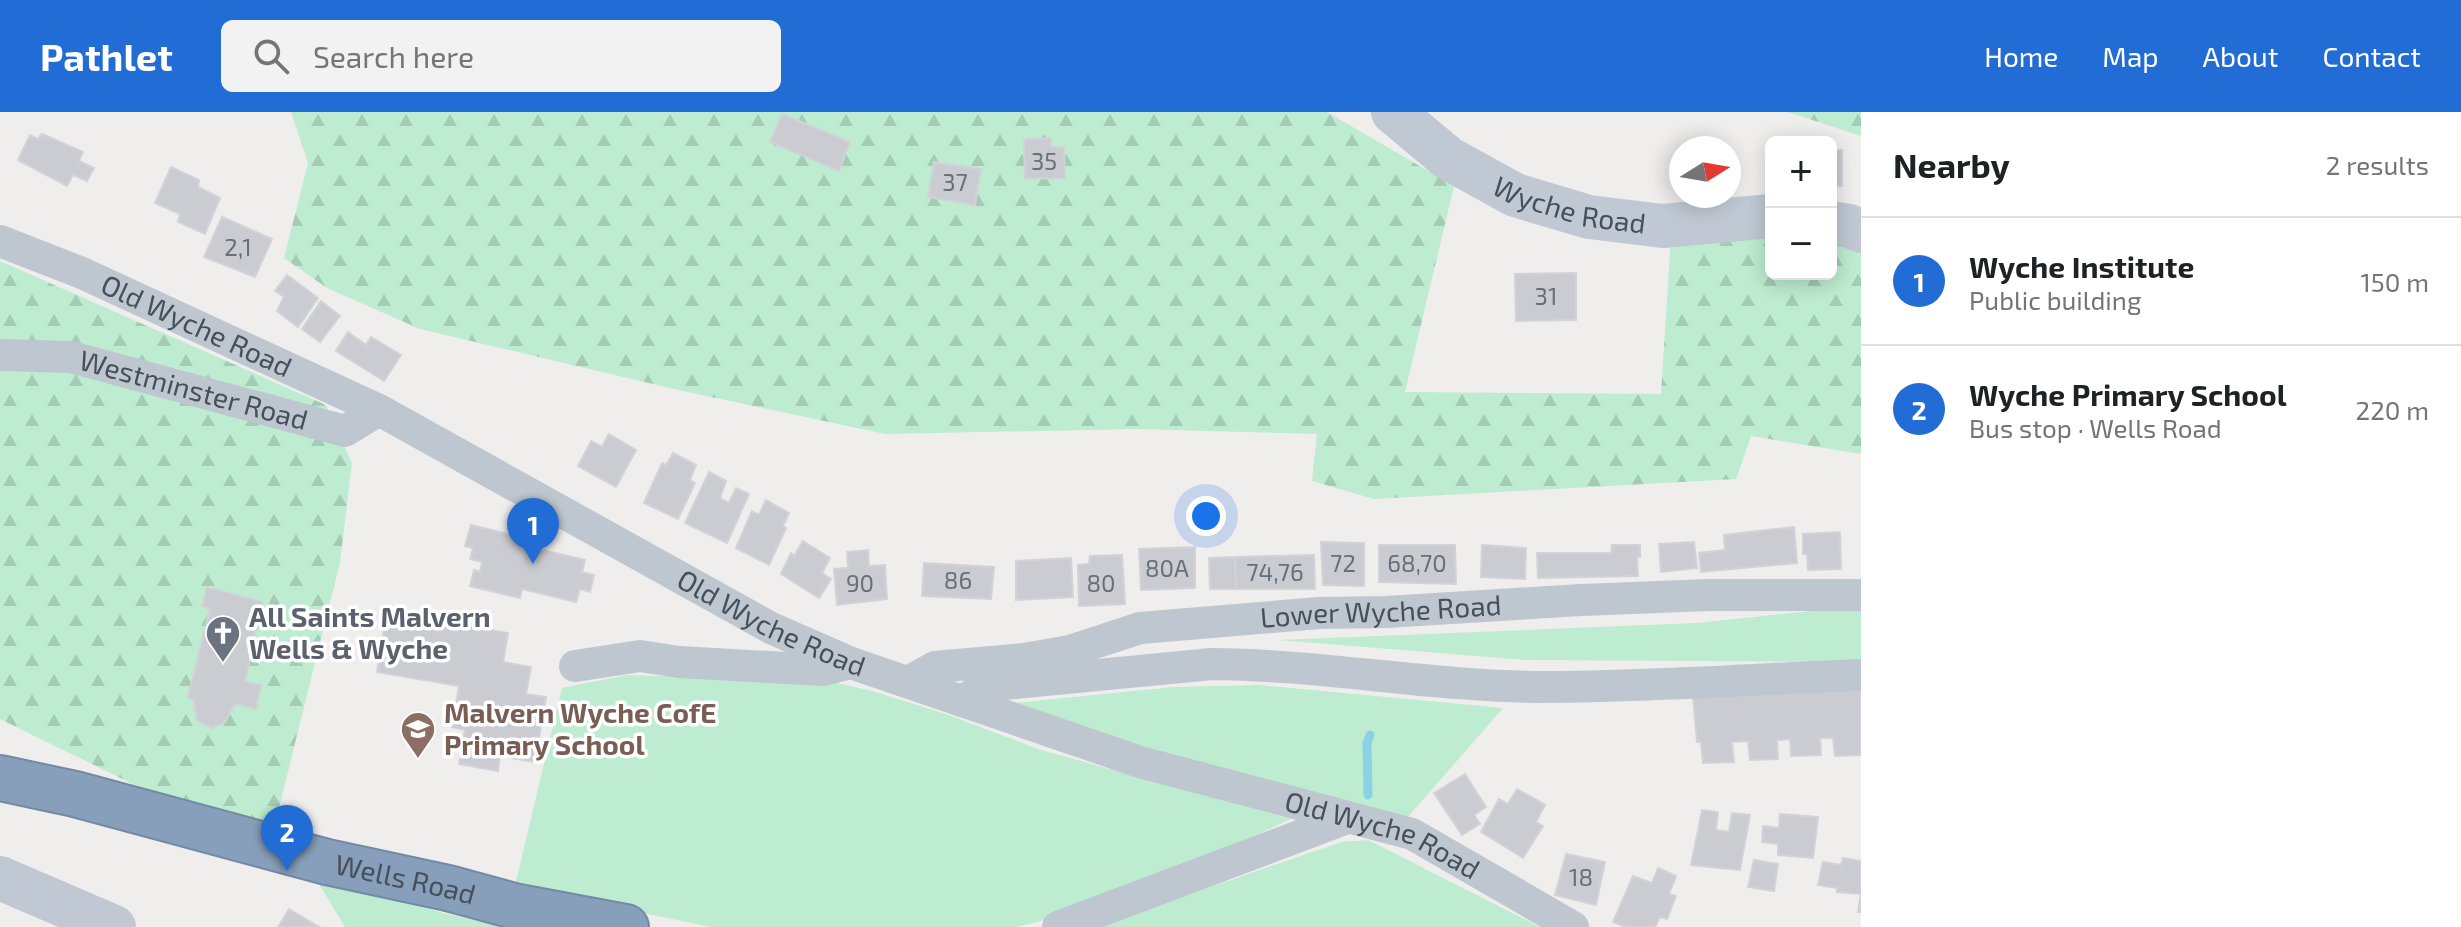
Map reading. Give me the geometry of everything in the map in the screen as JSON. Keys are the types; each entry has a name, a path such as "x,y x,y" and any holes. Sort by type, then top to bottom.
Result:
{"highway":[{"name":"Wells Road","path":"0,778 75,794 327,862 514,906 626,927"}],"main road":[{"name":"Wyche Road","path":"1393,112 1448,158 1515,195 1589,217 1663,226 1765,217"},
{"path":"1837,224 1861,231"},
{"path":"0,878 114,927"}],"street":[{"name":"Old Wyche Road","path":"0,241 82,273 379,410 771,628 851,663 1140,762 1412,834 1573,927"},
{"name":"Westminster Road","path":"0,355 71,357 345,431 379,410"},
{"name":"Lower Wyche Road","path":"908,682 935,667 1024,659 1070,651 1140,628 1319,613 1581,600 1709,595 1861,595"},
{"path":"575,666 640,656 679,662 823,670 851,663"},
{"name":"Lower Wyche Road","path":"964,701 983,686 1212,664 1250,664 1403,679 1539,687 1861,675"},
{"path":"1058,927 1347,818"}],"green space":[{"path":"291,112 1327,112 1454,186 1405,392 1661,394 1671,237 1765,225 1765,280 1837,280 1837,242 1861,253 1861,454 1751,436 1736,479 1374,499 1312,481 1317,434 1138,429 885,434 674,389 420,329 327,288 284,258 308,163"},
{"path":"1788,112 1861,112 1861,136"},
{"path":"0,261 326,405 352,463 340,562 273,832 163,799 0,719"},
{"path":"1861,606 1861,662 1525,660 1278,640 1696,623"},
{"path":"627,675 828,681 946,714 1041,750 1291,819 1122,894 1016,927 710,927 515,886 562,688"},
{"path":"1260,685 1503,708 1407,818 1268,788 1014,703 1174,687"},
{"path":"1368,840 1540,927 1095,927 1341,842"},
{"path":"313,874 443,913 502,927 345,927"}],"building":[{"path":"782,114 850,142 839,171 770,142"},
{"path":"42,134 83,152 79,161 94,168 87,181 73,175 67,186 18,160 30,135 38,139"},
{"path":"1051,138 1051,147 1064,147 1065,178 1025,179 1024,139"},
{"path":"1837,150 1842,150 1842,186 1837,186"},
{"path":"934,162 981,169 975,205 928,197"},
{"path":"171,167 199,180 198,187 220,198 205,234 178,222 180,214 155,203"},
{"path":"222,217 272,239 255,277 204,257"},
{"path":"1576,273 1576,320 1516,321 1515,274"},
{"path":"287,275 318,298 298,327 277,311 284,297 275,291"},
{"path":"321,301 340,316 320,342 302,329"},
{"path":"348,332 366,345 371,337 401,355 384,381 336,351"},
{"path":"609,434 636,450 616,487 578,466 591,441 602,447"},
{"path":"673,453 696,465 690,480 695,483 678,519 644,503 662,463 666,465"},
{"path":"709,472 726,481 720,498 729,503 736,488 749,494 727,543 685,523"},
{"path":"766,500 789,513 783,526 786,528 769,565 736,548 752,511 759,515"},
{"path":"471,525 520,537 518,544 585,560 582,572 594,575 590,592 580,589 576,602 522,589 520,598 470,586 474,570 480,572 482,562 470,559 473,548 465,546"},
{"path":"1794,527 1797,563 1701,572 1699,553 1725,550 1724,535"},
{"path":"1840,532 1841,569 1808,570 1807,554 1803,554 1803,534"},
{"path":"803,541 830,558 822,573 831,579 819,598 781,574 791,553 794,556"},
{"path":"1321,542 1364,543 1364,586 1323,585"},
{"path":"1694,542 1697,568 1661,572 1659,544"},
{"path":"1379,545 1455,545 1456,584 1379,582"},
{"path":"1482,545 1526,548 1525,579 1481,577"},
{"path":"1612,545 1640,545 1638,576 1538,578 1537,553 1611,553"},
{"path":"1195,547 1195,588 1141,590 1139,549"},
{"path":"868,550 869,566 885,565 887,599 837,605 834,569 848,568 847,552"},
{"path":"1122,555 1125,604 1079,606 1078,565 1089,564 1090,556"},
{"path":"1314,555 1315,589 1236,589 1235,557"},
{"path":"1235,557 1236,589 1210,589 1209,558"},
{"path":"1071,558 1073,597 1016,600 1016,561"},
{"path":"924,563 994,567 991,599 922,596"},
{"name":"All Saints Malvern Wells & Wyche","path":"207,587 262,602 245,682 261,685 256,709 235,704 225,722 213,728 197,721 194,701 188,697 210,609 202,606"},
{"path":"387,612 508,633 503,662 531,667 526,694 546,697 535,762 500,756 498,771 459,764 465,730 452,727 459,686 377,672"},
{"path":"1861,690 1861,755 1835,756 1833,738 1820,738 1821,755 1791,756 1790,739 1777,740 1778,759 1750,760 1748,741 1732,742 1734,762 1703,763 1701,742 1697,742 1693,696"},
{"path":"1465,774 1486,807 1474,815 1480,824 1462,835 1434,793"},
{"path":"1517,789 1545,805 1536,822 1543,826 1523,858 1481,832 1499,799 1508,804"},
{"path":"1702,810 1718,812 1716,830 1729,832 1732,813 1750,815 1740,870 1691,865"},
{"path":"1780,814 1818,817 1813,858 1778,855 1778,844 1762,842 1763,826 1779,828"},
{"path":"1566,854 1605,862 1596,905 1555,895"},
{"path":"1843,858 1861,861 1861,894 1837,892 1837,888 1818,885 1823,862 1841,865"},
{"path":"1754,860 1778,864 1774,891 1748,887"},
{"path":"1658,868 1676,876 1669,894 1676,896 1667,919 1660,917 1655,927 1626,927 1613,922 1633,876 1652,883"},
{"path":"289,909 319,927 278,927"}],"waterway":[{"path":"1368,795 1367,743 1370,735"}],"place":[{"name":"Wyche Institute","path":"533,564"},
{"name":"All Saints Malvern Wells & Wyche","path":"223,664"},
{"name":"Malvern Wyche CofE Primary School","path":"418,760"},
{"name":"Wyche Primary School","path":"287,871"}]}
